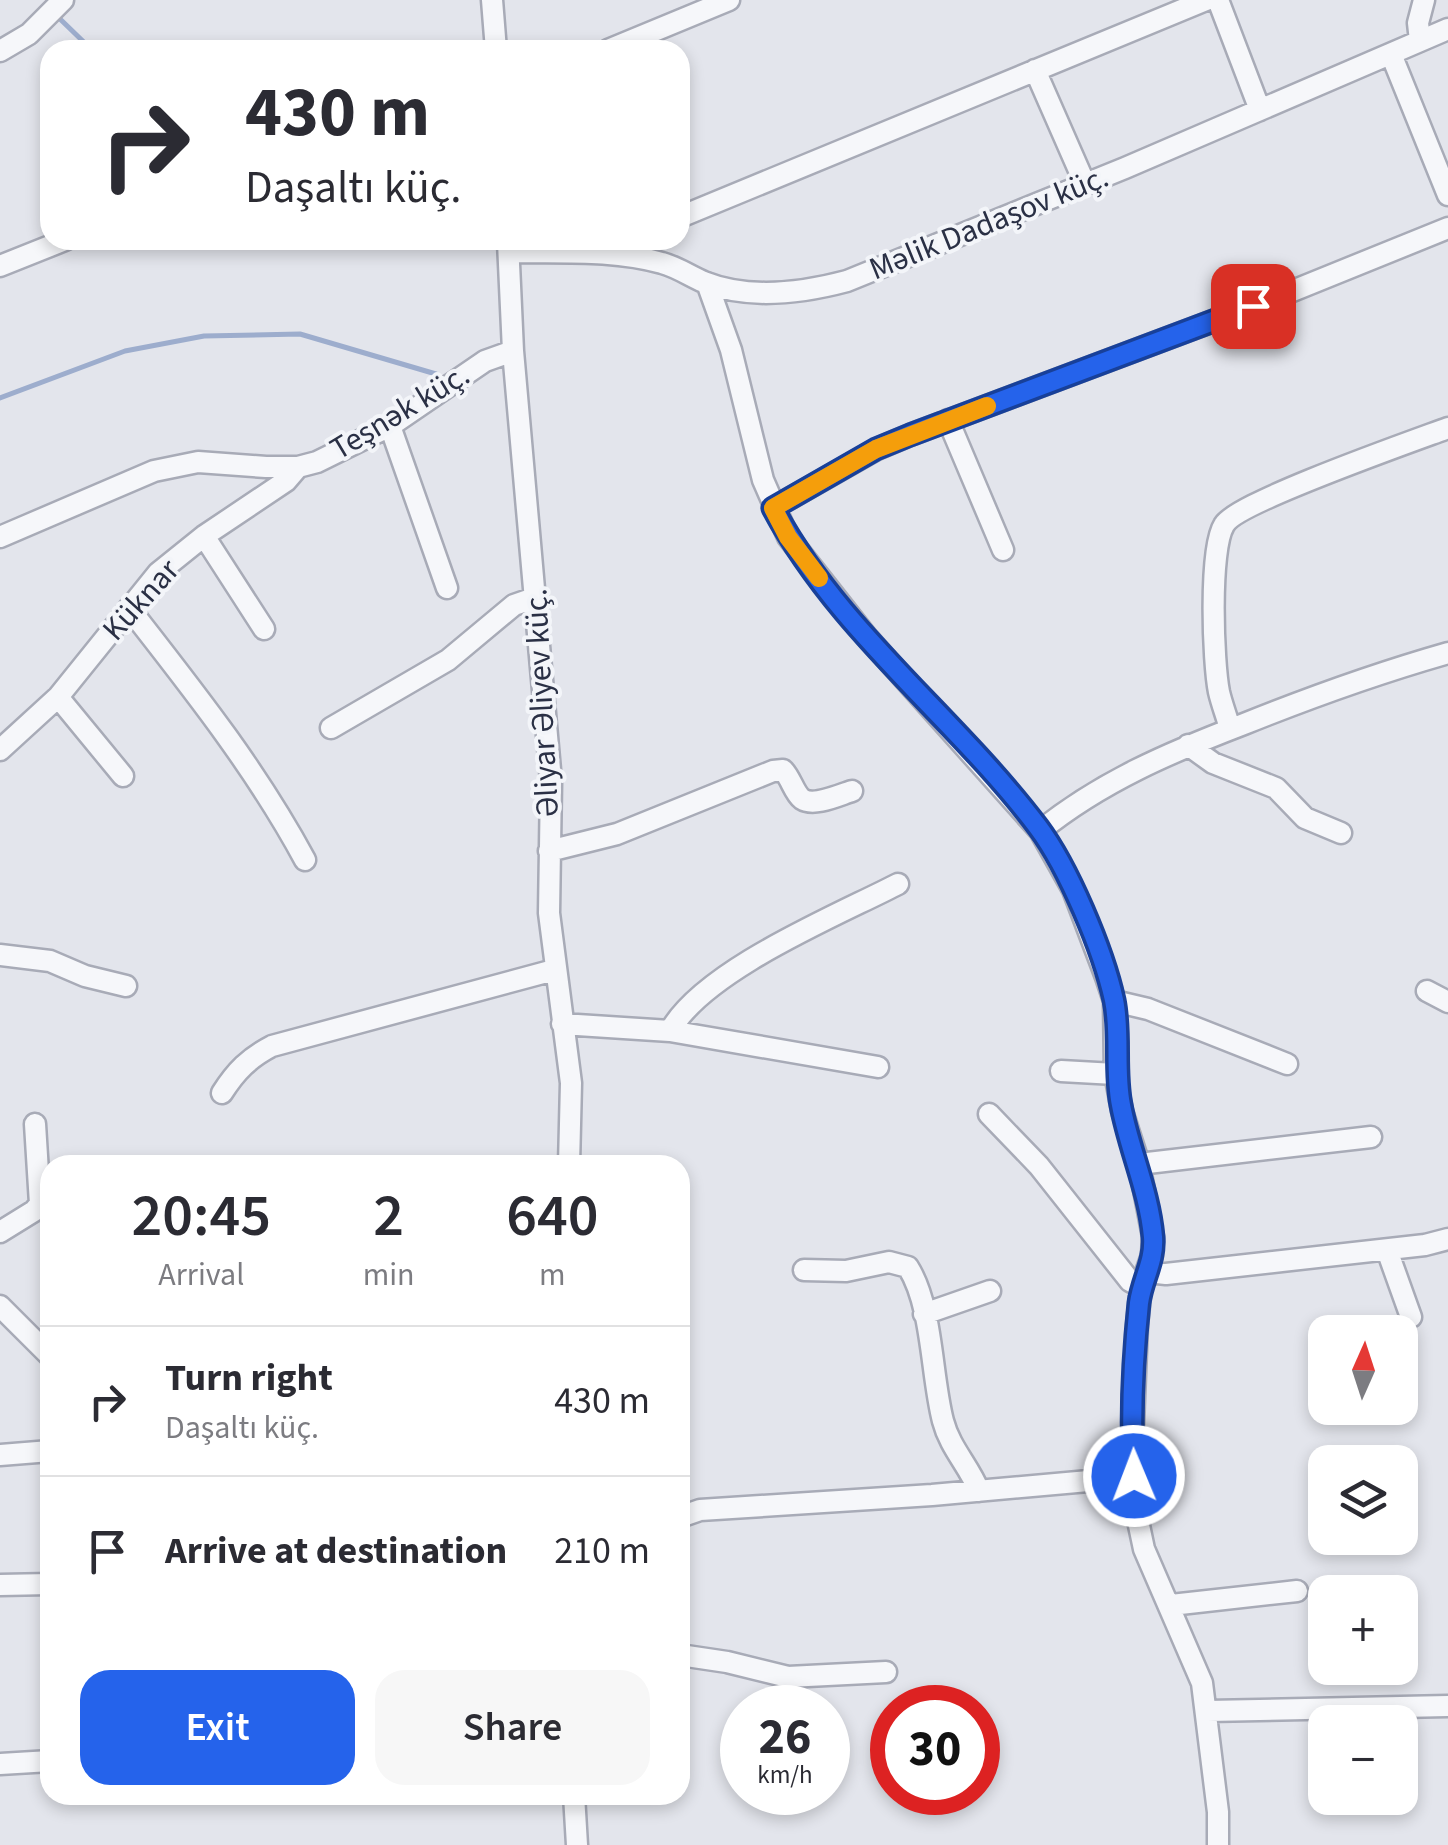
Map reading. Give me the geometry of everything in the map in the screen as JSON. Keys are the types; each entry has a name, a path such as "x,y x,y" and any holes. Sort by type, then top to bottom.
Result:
{"street":[{"path":"492,0 495,40"},
{"path":"632,40 729,0"},
{"path":"690,213 1206,0"},
{"path":"1218,0 1260,110"},
{"path":"1420,41 1418,24 1424,0"},
{"path":"0,51 30,34 49,4"},
{"name":"Məlik Dadaşov küç.","path":"628,250 706,283 768,293 813,290 848,281 1448,29"},
{"path":"1390,54 1442,161 1448,195"},
{"path":"1035,70 1085,184"},
{"path":"773,508 876,449 1448,228"},
{"path":"0,266 40,250"},
{"name":"Əliyar Əliyev küç.","path":"508,250 513,351 550,781 548,913 573,1104 570,1155"},
{"path":"706,283 731,350 773,508 809,566 855,622 1040,831 1073,890 1114,1001 1116,1074 1122,1111 1139,1164 1153,1237 1135,1360 1134,1476 1144,1548 1191,1651 1208,1711 1218,1845"},
{"name":"Teşnək küç.","path":"0,536 175,465 198,462 298,467 317,462 390,426 485,360 513,351"},
{"path":"948,420 1003,550"},
{"path":"390,426 447,588"},
{"path":"1230,729 1219,692 1216,658 1215,560 1224,522 1236,512 1448,428"},
{"name":"Küknar","path":"0,750 58,696 158,574 204,536 271,492 298,467"},
{"path":"204,536 264,628"},
{"path":"332,728 448,660 514,605 536,597"},
{"path":"129,608 228,735 276,806 306,860"},
{"path":"1040,831 1106,784 1188,745 1371,675 1448,653"},
{"path":"58,696 123,776"},
{"path":"1188,745 1212,763 1276,788 1306,818 1341,833"},
{"path":"549,851 616,834 773,771 783,770 800,798 806,801 852,790"},
{"path":"670,1031 683,1012 730,974 898,884"},
{"path":"0,955 50,962 126,986"},
{"path":"222,1094 238,1070 272,1046 554,970"},
{"path":"1427,991 1448,1002"},
{"path":"1114,1001 1148,1008 1287,1064"},
{"path":"562,1024 670,1031 878,1067"},
{"path":"1061,1071 1116,1074"},
{"path":"990,1114 1038,1166 1130,1281 1424,1246 1448,1238"},
{"path":"0,1232 34,1212 40,1204 35,1124"},
{"path":"1139,1164 1370,1137"},
{"path":"1387,1250 1410,1315"},
{"path":"804,1270 846,1270 890,1262 901,1263 913,1276 944,1424 950,1442 979,1491"},
{"path":"924,1314 990,1292"},
{"path":"0,1306 40,1346"},
{"path":"0,1454 40,1452"},
{"path":"690,1514 700,1510 1134,1476"},
{"path":"0,1585 40,1584"},
{"path":"1170,1606 1297,1591"},
{"path":"690,1657 788,1677 886,1672"},
{"path":"1208,1711 1448,1706"},
{"path":"0,1764 40,1762"},
{"path":"575,1805 577,1845"}],"waterway":[{"path":"59,18 82,40"},
{"path":"0,398 125,351 204,336 300,334 436,374"}],"slow traffic":[{"path":"819,578 788,537 773,508 876,449 987,406"}],"route":[{"path":"1134,1476 1137,1325 1153,1237 1139,1164 1122,1111 1116,1074 1114,1001 1106,977 1073,890 1040,831 866,636 809,566 773,508 876,449 1253,306"}]}
